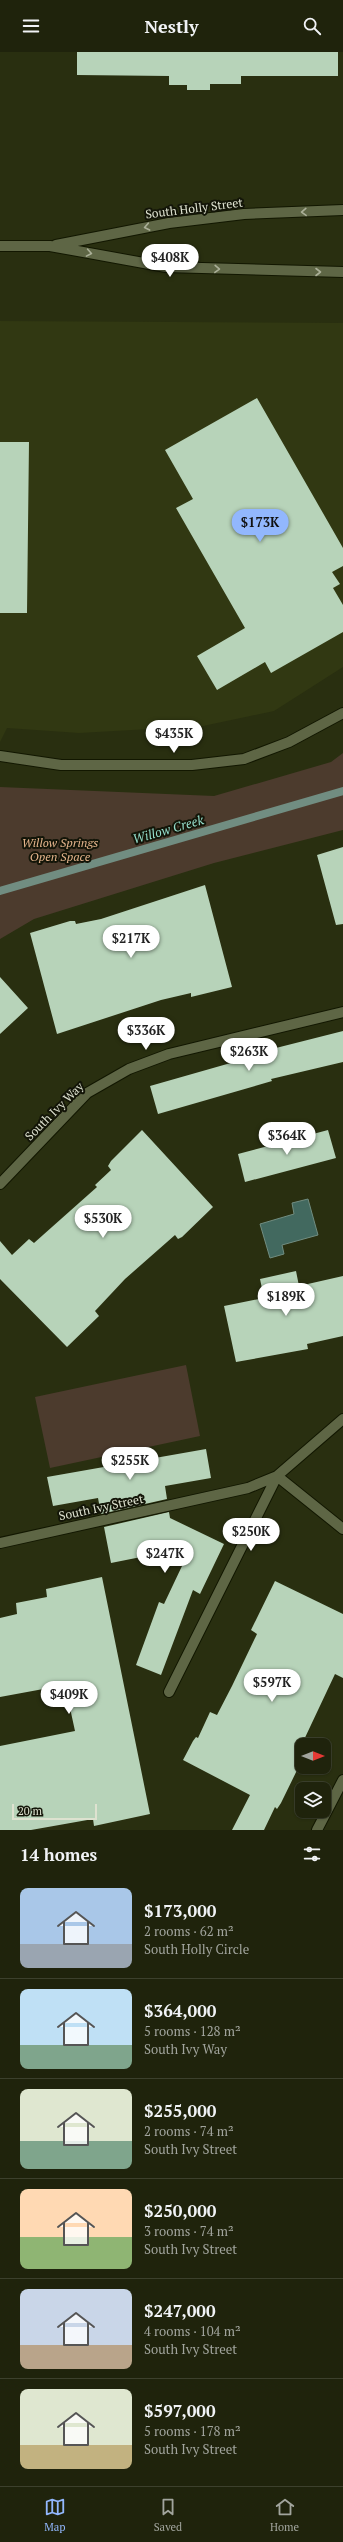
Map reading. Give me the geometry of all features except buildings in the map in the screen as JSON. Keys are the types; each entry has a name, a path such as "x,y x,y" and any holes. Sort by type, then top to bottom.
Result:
{"street":[{"name":"South Holly Street","path":"50,246 169,223 244,214 343,210"},
{"name":"South Holly Street","path":"0,246 50,246 166,267 343,272"},
{"path":"0,756 61,765 192,766 236,760 289,742 343,713"},
{"name":"South Ivy Way","path":"0,1184 87,1093 129,1069 169,1054 343,1012"},
{"name":"South Ivy Street","path":"0,1543 248,1488 277,1476 343,1419"},
{"path":"277,1476 343,1529"},
{"name":"South Ivy Street","path":"169,1692 277,1476"},
{"path":"317,1830 343,1780"}],"shaded area":[{"path":"0,321 343,323 343,667 274,711 203,726 79,733 7,728 0,742"}],"green space":[{"name":"Willow Springs Open Space","path":"343,753 343,830 214,863 34,919 0,939 0,787 214,796 331,762"},
{"path":"186,1365 200,1436 50,1468 35,1397"}],"water":[{"path":"308,1199 318,1235 282,1245 284,1254 270,1258 260,1224 294,1214 292,1203"}],"waterway":[{"name":"Willow Creek","path":"0,891 343,791"}]}
